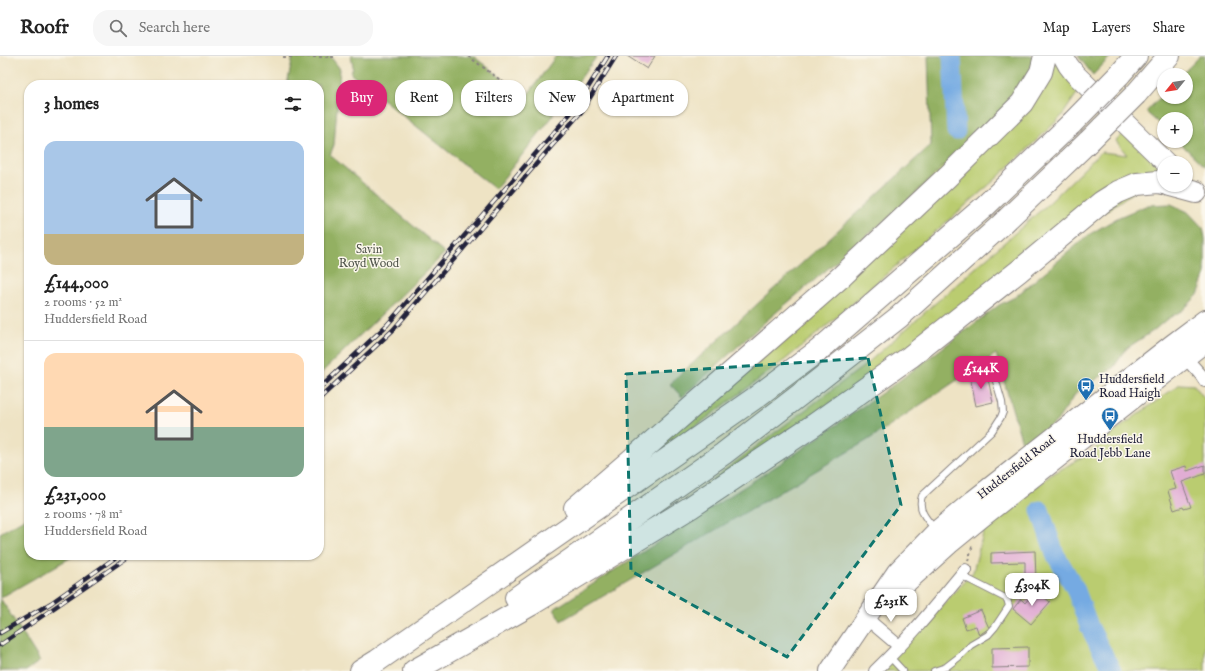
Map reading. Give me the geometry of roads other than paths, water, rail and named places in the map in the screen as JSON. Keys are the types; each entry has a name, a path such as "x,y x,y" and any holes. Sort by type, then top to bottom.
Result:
{"highway":[{"path":"479,590 659,436 842,276 942,182 1022,103 1041,72 1045,56"},
{"path":"1063,56 1068,65 1083,82 1159,156"},
{"path":"361,671 755,398 819,350 984,207 1072,123 1136,56"},
{"path":"410,671 723,454 904,312 1000,226 1090,141 1136,94 1170,56"},
{"path":"414,671 530,605 691,507 814,424 922,347 1019,271 1102,202 1118,192 1137,184 1157,182"},
{"name":"Huddersfield Road","path":"830,671 866,618 943,538 1179,350 1205,320"},
{"name":"Huddersfield Road","path":"1179,350 1205,342"}],"street":[{"path":"1179,350 1205,381"},
{"path":"875,671 890,657 931,612 962,572"},
{"path":"866,618 899,646"}],"lane":[{"path":"943,538 922,511 920,502 922,496 992,431 1001,418 1003,412 1002,402 993,371"},
{"path":"934,671 946,667 959,658 971,645 988,635 1009,606 1007,598 962,572"},
{"path":"890,657 903,671"}],"waterway":[{"path":"952,56 956,131"},
{"path":"1040,510 1055,554 1075,588 1089,626 1112,671"}],"railway":[{"path":"324,384 387,325 575,108 608,56"},
{"path":"324,394 393,330 581,112 616,56"},
{"path":"0,633 51,603 112,560"},
{"path":"0,645 124,560"}],"place":[{"name":"Huddersfield Road Haigh","path":"1086,401"},
{"name":"Huddersfield Road Jebb Lane","path":"1110,431"}],"park label":[{"name":"Savin Royd Wood","path":"369,256"}]}
